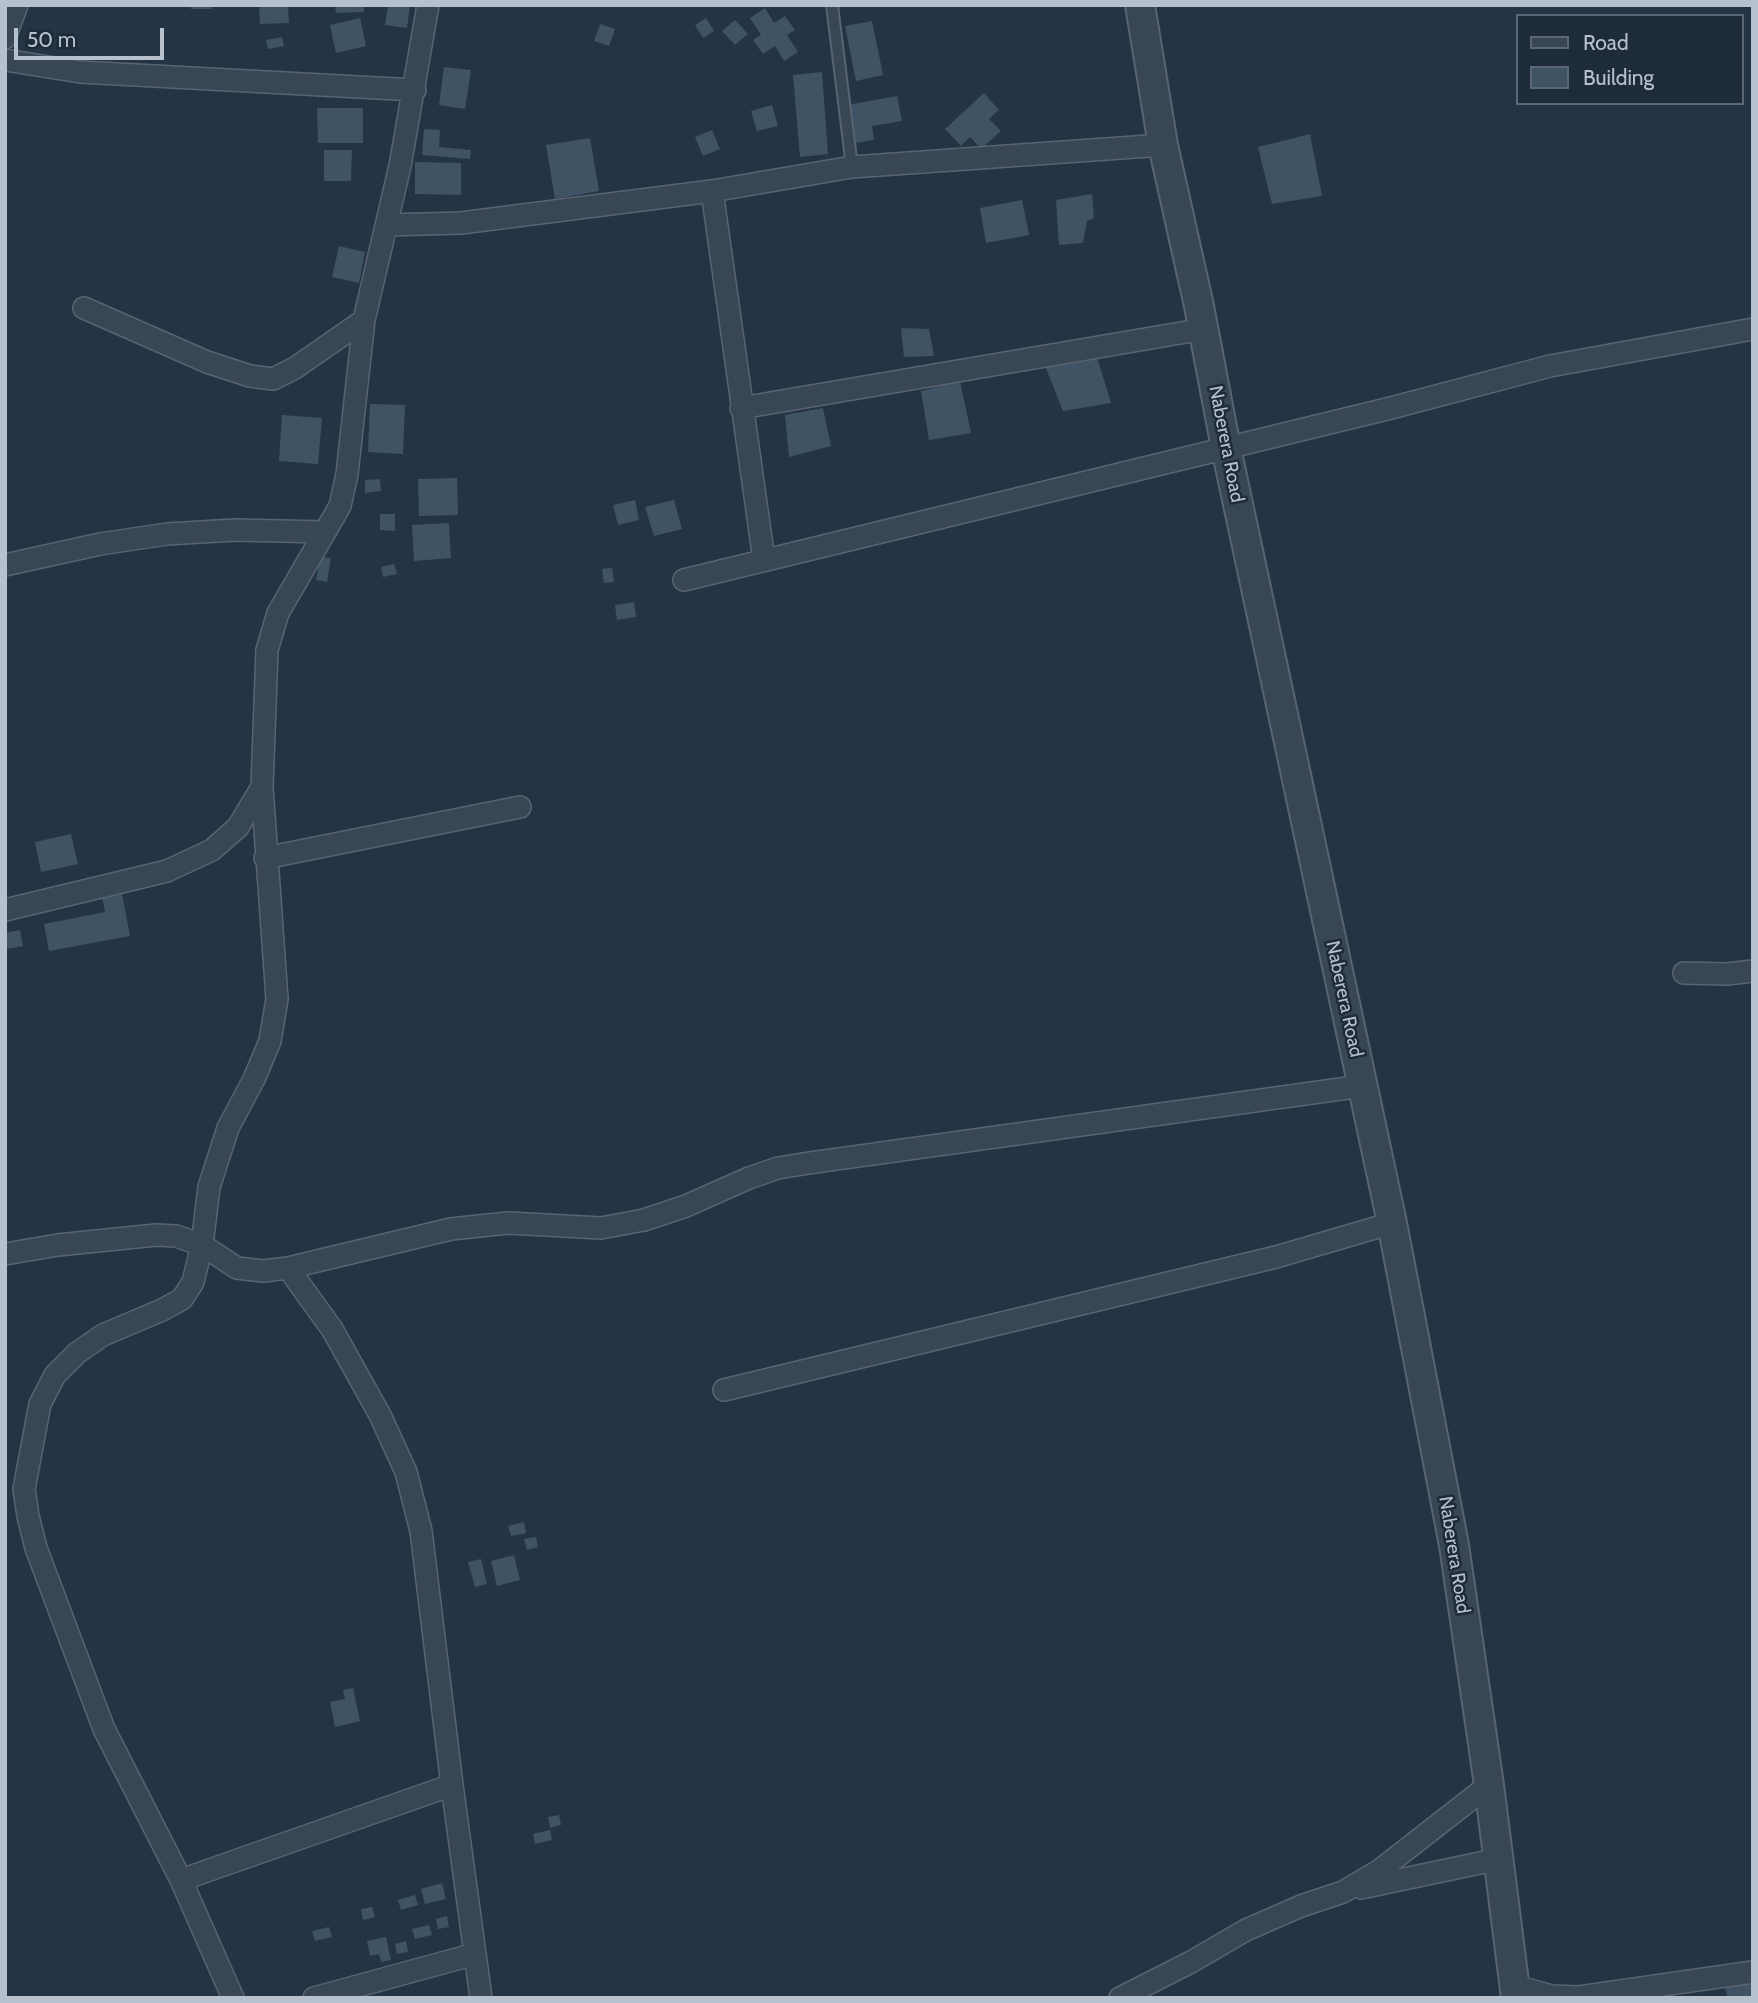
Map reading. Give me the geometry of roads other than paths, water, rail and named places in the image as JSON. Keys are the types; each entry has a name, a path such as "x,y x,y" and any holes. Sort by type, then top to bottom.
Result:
{"street":[{"path":"233,1998 181,1880 104,1729 36,1548 24,1489 40,1404 55,1375 77,1353 103,1335 182,1299 193,1282 202,1245 209,1187 229,1128 270,1041 277,999 262,788 267,650 278,614 340,506 347,474 364,320 415,90 428,5"},
{"name":"Naberera Road","path":"1140,5 1163,145 1392,1223 1454,1545 1489,1785 1515,1992"},
{"path":"5,38 12,11"},
{"path":"5,60 80,72 415,90"},
{"path":"387,225 461,223 712,191 852,167 1163,145"},
{"path":"712,191 764,560"},
{"path":"84,308 207,362 250,376 273,379 295,368 364,320"},
{"path":"684,580 1391,408 1550,366 1753,329"},
{"path":"741,408 1204,330"},
{"path":"5,565 100,544 167,534 235,530 325,532"},
{"path":"5,910 167,871 212,850 238,827 262,788"},
{"path":"265,858 520,807"},
{"path":"1684,973 1727,974 1753,971"},
{"path":"5,1254 58,1245 156,1235 176,1236 202,1245 237,1268 288,1268 451,1229 508,1223 601,1228 644,1220 687,1206 778,1168 1362,1086"},
{"path":"724,1390 1276,1257 1392,1223"},
{"path":"288,1268 332,1329 380,1415 406,1472 421,1531 481,1998"},
{"path":"181,1880 452,1784"},
{"path":"1343,1892 1380,1870 1489,1785"},
{"path":"1120,1998 1246,1930 1301,1906 1343,1892 1499,1859"},
{"path":"314,1998 475,1954"},
{"path":"1515,1992 1579,1997 1753,1972"}],"lane":[{"path":"832,5 852,167"}]}
